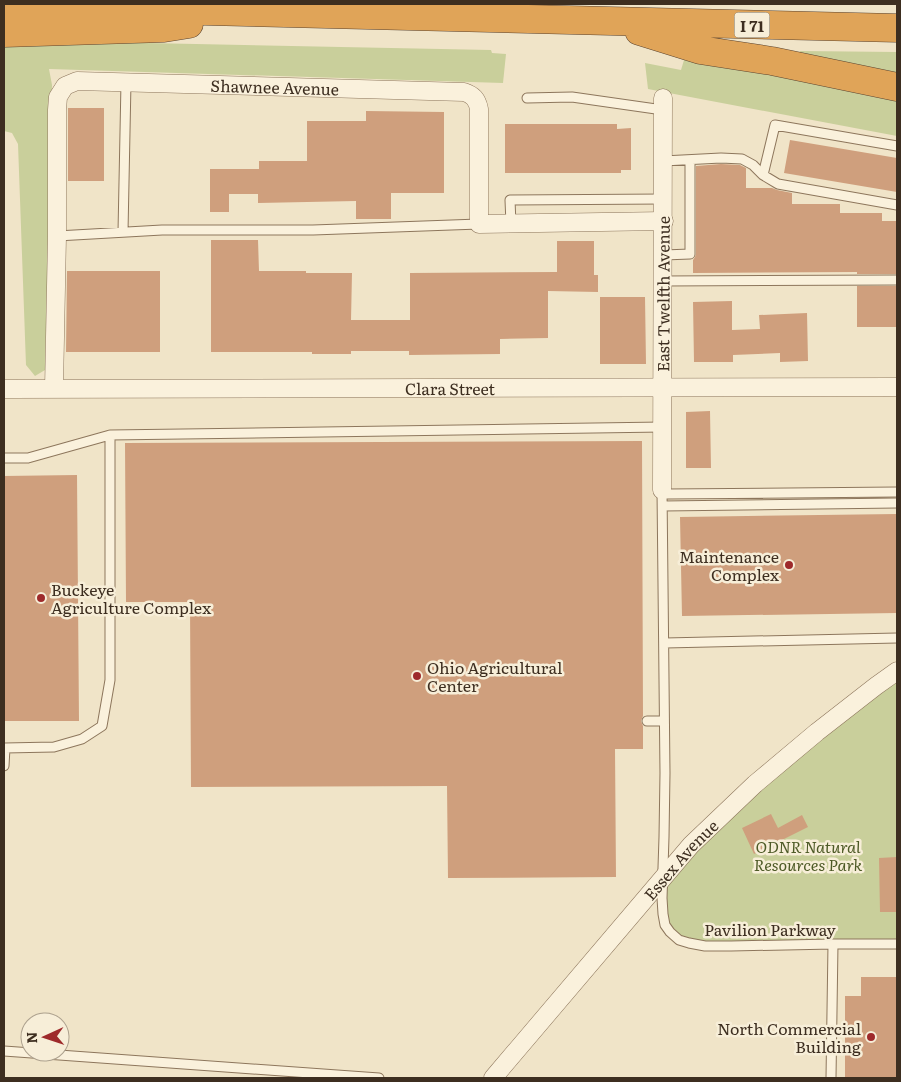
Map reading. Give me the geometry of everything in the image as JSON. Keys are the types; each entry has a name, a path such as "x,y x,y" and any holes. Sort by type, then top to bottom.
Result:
{"highway":[{"name":"I 71","path":"4,6 897,28"},
{"path":"4,33 164,28 256,12"},
{"path":"607,21 700,50 772,61 897,87"}],"street":[{"name":"Shawnee Avenue","path":"54,388 57,110 58,97 65,86 77,81 464,92 472,95 477,101 479,109 479,224"},
{"name":"East Twelfth Avenue","path":"662,498 663,104"},
{"path":"479,224 664,221"},
{"name":"Clara Street","path":"4,389 897,387"},
{"name":"Essex Avenue","path":"492,1078 691,845 755,784 816,732 897,671"}],"lane":[{"path":"123,232 126,82"},
{"path":"527,98 572,97 663,104"},
{"path":"763,175 775,125 897,146"},
{"path":"663,161 721,158 742,159 778,184 897,205"},
{"path":"664,255 690,254 690,160"},
{"path":"511,224 510,200 664,199"},
{"path":"57,236 162,230 313,230 479,224"},
{"path":"664,280 897,280"},
{"path":"4,458 28,458 110,435 663,427"},
{"path":"4,766 4,748 54,747 82,739 102,726 110,680 110,435"},
{"path":"662,498 668,494 897,492"},
{"path":"662,498 897,503"},
{"name":"Pavilion Parkway","path":"662,498 665,643 662,914 665,925 679,940 689,944 705,946 897,944"},
{"path":"665,643 897,638"},
{"path":"647,721 664,721"},
{"path":"831,1078 833,944"},
{"path":"4,1051 379,1078"}],"green space":[{"path":"99,42 491,50 492,53 506,54 503,83 49,69 52,85 45,370 35,376 26,365 18,144 12,133 4,131 4,46"},
{"path":"800,51 897,52 897,76 799,55"},
{"path":"684,60 760,71 897,99 897,136 648,89 645,63 681,70"},
{"name":"ODNR Natural Resources Park","path":"897,671 897,944 705,946 670,932 662,898 675,863"}],"building":[{"path":"68,108 104,108 104,181 68,181"},
{"path":"366,111 444,112 444,193 391,193 391,219 356,219 356,201 258,203 258,194 229,194 229,212 210,212 210,169 259,169 259,161 307,161 307,121 366,121"},
{"path":"505,124 617,124 617,129 631,128 631,170 621,170 621,173 505,173"},
{"path":"790,140 897,158 897,192 784,173"},
{"path":"740,165 746,168 746,188 772,188 792,193 792,204 840,204 840,213 882,213 882,221 897,221 897,274 857,274 857,272 693,273 693,260 696,254 696,166"},
{"path":"211,240 258,240 259,271 352,273 351,320 410,320 410,273 557,272 557,241 594,241 594,275 598,275 598,292 548,291 548,338 500,339 500,354 409,355 409,351 351,351 351,354 211,352"},
{"path":"67,271 160,271 160,352 66,352"},
{"path":"857,286 897,286 897,327 857,327"},
{"path":"600,297 645,297 646,364 600,364"},
{"path":"732,301 732,330 760,329 759,315 807,313 808,361 780,362 780,353 733,355 733,362 694,362 693,302"},
{"path":"710,411 711,468 686,468 686,412"},
{"name":"Ohio Agricultural Center","path":"642,441 643,716 641,721 643,726 643,749 615,749 616,877 448,878 447,786 191,787 190,602 126,602 125,443"},
{"name":"Buckeye Agriculture Complex","path":"77,475 79,721 4,721 4,476"},
{"name":"Maintenance Complex","path":"897,514 897,613 682,616 680,517"},
{"path":"771,814 778,828 802,815 808,827 754,854 742,828"},
{"path":"897,857 897,912 880,912 879,858"},
{"name":"North Commercial Building","path":"861,977 897,977 897,1078 845,1078 845,996 861,996"}],"place":[{"name":"Maintenance Complex","path":"789,565"},
{"name":"Buckeye Agriculture Complex","path":"41,598"},
{"name":"Ohio Agricultural Center","path":"417,676"},
{"name":"North Commercial Building","path":"871,1037"}]}
